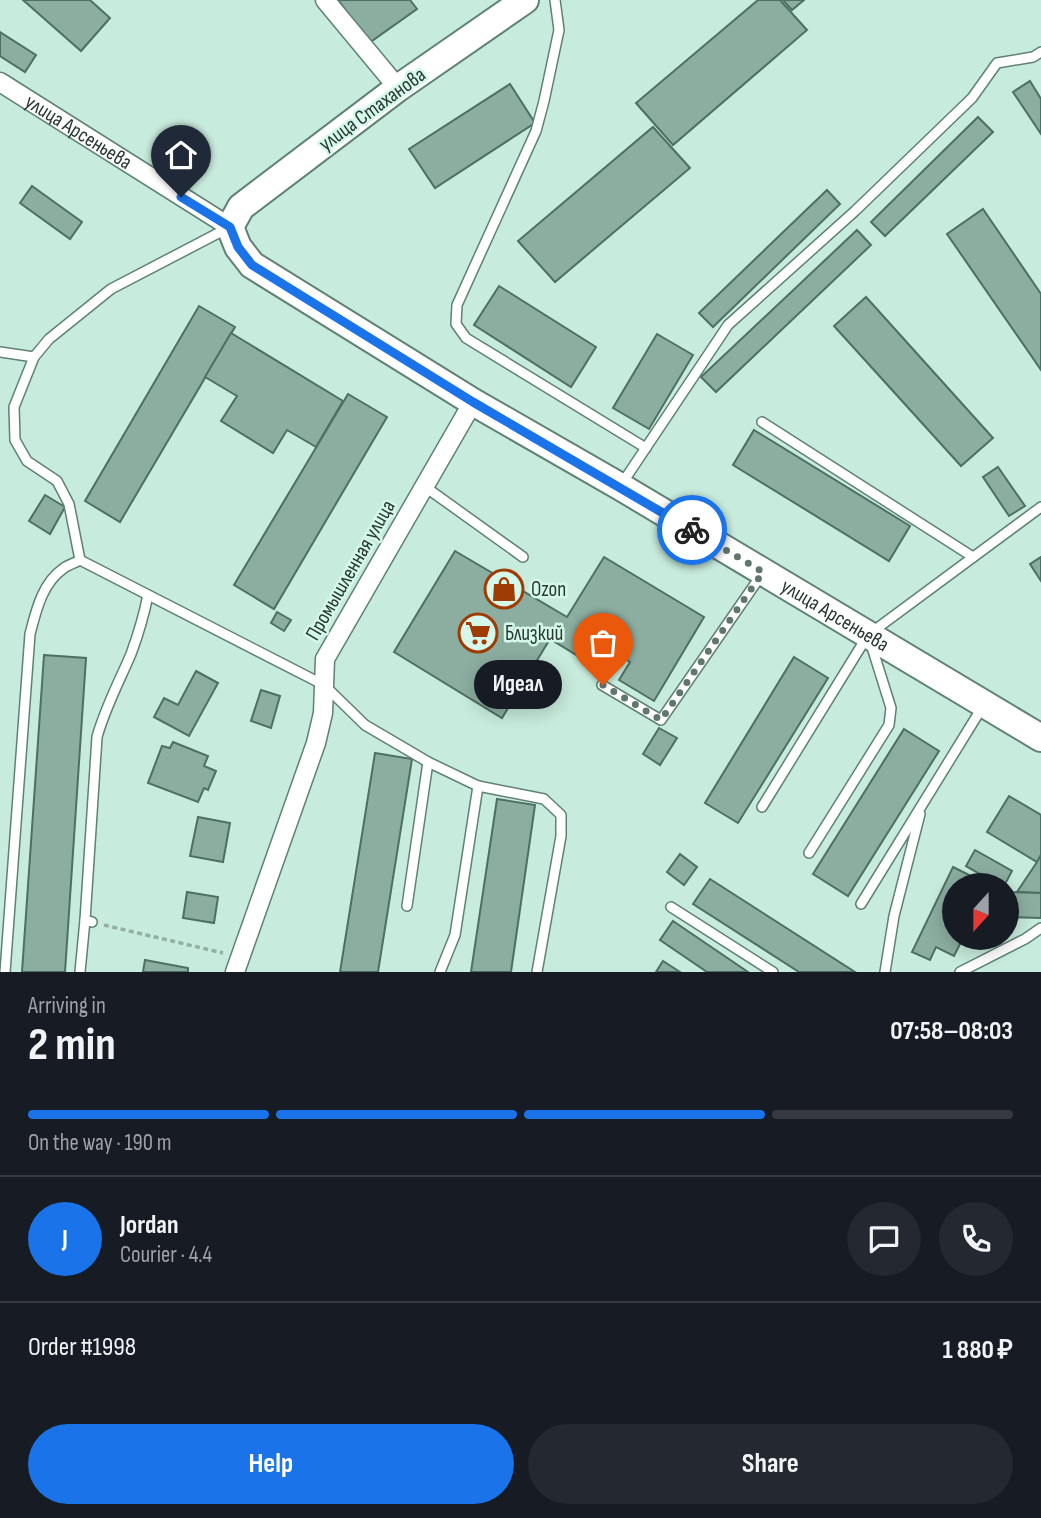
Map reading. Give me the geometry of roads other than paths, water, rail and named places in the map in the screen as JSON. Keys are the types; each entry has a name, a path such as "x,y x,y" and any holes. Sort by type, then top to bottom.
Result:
{"street":[{"path":"325,0 398,88"},
{"name":"улица Стаханова","path":"230,227 240,207 398,88 526,0"},
{"name":"улица Арсеньева","path":"0,82 230,227 238,247 252,265 473,402 621,487 1041,738"},
{"name":"Промышленная улица","path":"238,965 316,743 323,713 325,659 473,402"}],"lane":[{"path":"555,0 559,30 536,131 457,305 456,324 466,338 646,447"},
{"path":"621,487 728,325 855,211 972,98 997,63 1033,57 1041,52"},
{"path":"80,560 69,504 57,481 27,461 15,440 15,407 34,356 50,339 111,289 230,227"},
{"path":"0,352 34,356"},
{"path":"762,422 973,557"},
{"path":"424,486 523,557"},
{"path":"761,807 868,635 1041,507"},
{"path":"80,560 324,685 365,725 428,762 478,786 544,799 561,815 561,836 537,972"},
{"path":"5,972 30,635 36,611 47,586 63,568 80,560"},
{"path":"603,685 661,720 763,572"},
{"path":"80,972 89,921 97,737 103,716 131,654 148,595"},
{"path":"809,853 889,726 891,708 868,635"},
{"path":"861,904 984,705"},
{"path":"407,906 428,762"},
{"path":"440,972 455,935 478,786"},
{"path":"885,972 894,916 922,805"},
{"path":"671,907 772,972"},
{"path":"960,972 1041,928"}],"place":[{"name":"Ozon","path":"504,589"},
{"name":"Близкий","path":"478,633"},
{"name":"Идеал","path":"603,685"}]}
